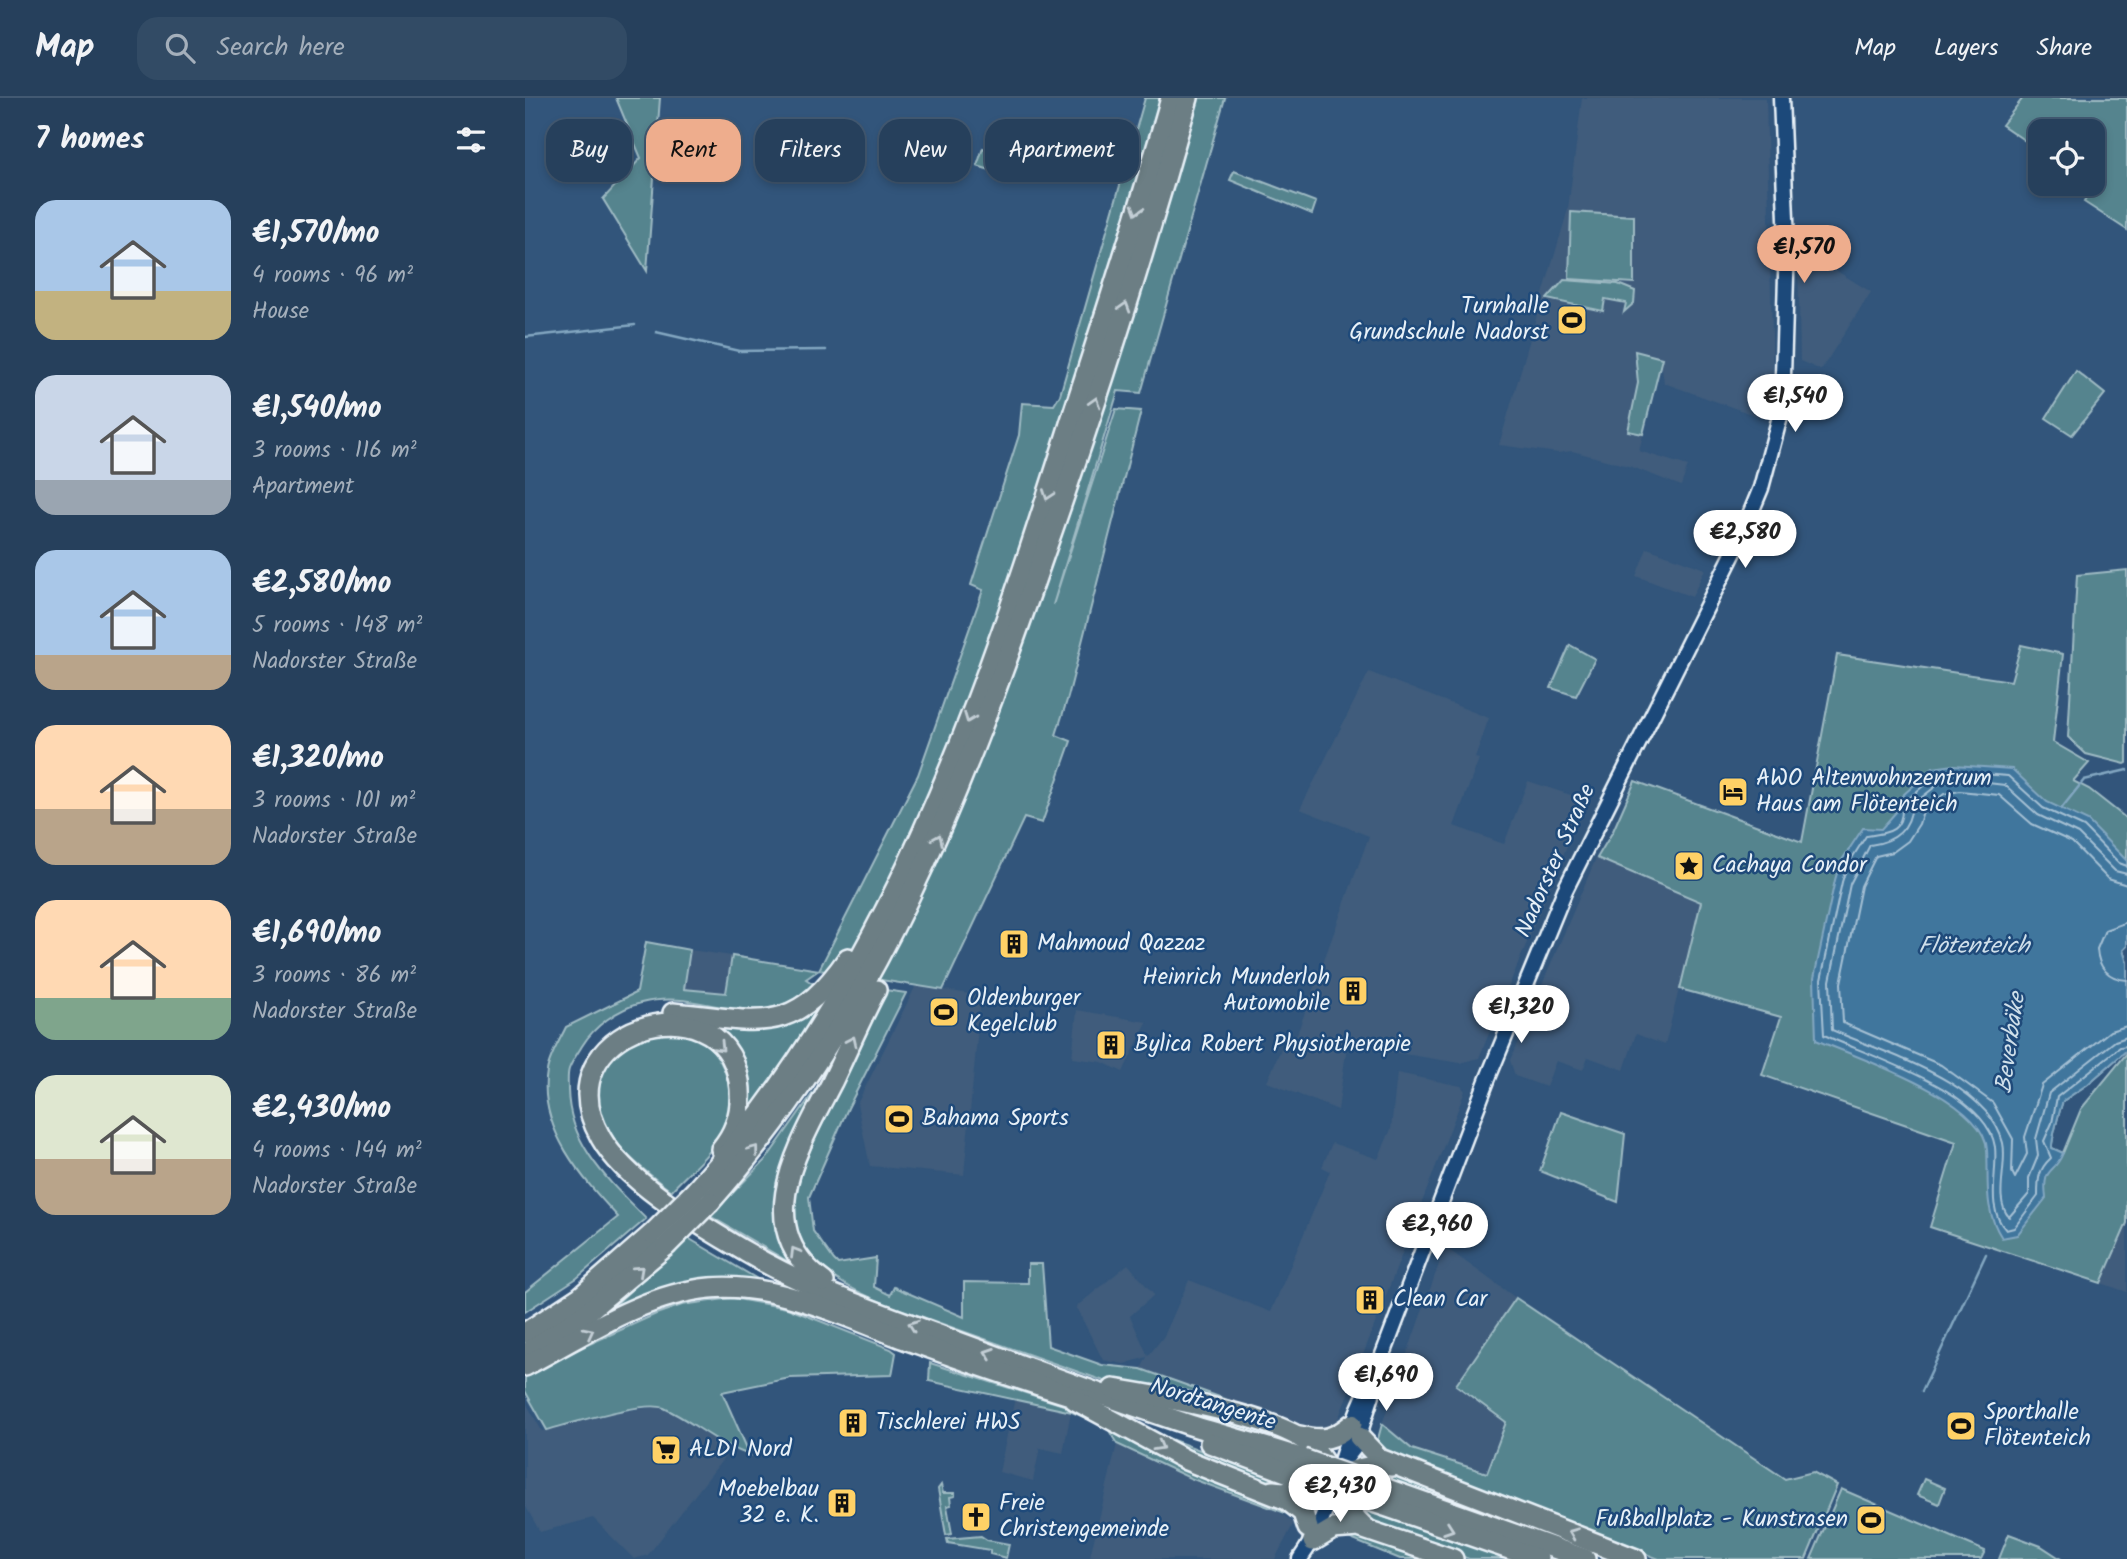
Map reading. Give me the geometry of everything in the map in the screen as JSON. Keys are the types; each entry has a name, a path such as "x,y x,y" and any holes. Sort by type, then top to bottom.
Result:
{"highway":[{"path":"1096,371 1171,98"},
{"path":"526,1361 585,1314 702,1197 739,1169 813,1071 851,1007 880,939 925,869 985,725 1096,371 1188,98"},
{"path":"864,1315 807,1270 789,1240 784,1213 793,1164 851,1007 935,804 1077,431"},
{"path":"864,1315 726,1252 655,1206 614,1174 593,1148 581,1122 578,1100 585,1065 604,1036 629,1020 664,1012 747,1022 772,1020 791,1014 813,999 834,979 853,951 880,939"},
{"path":"702,1197 707,1166 730,1138 740,1108 738,1076 725,1051 705,1034 675,1023 642,1026 613,1042 597,1063 591,1078 590,1110 602,1139 614,1155 651,1189 747,1252 864,1315"},
{"path":"525,1333 659,1240"},
{"path":"526,1361 653,1302 708,1288 733,1287 766,1292 864,1315"},
{"name":"Nordtangente","path":"864,1315 1364,1490 1585,1559"},
{"path":"1060,1385 1194,1402 1293,1434 1325,1440 1355,1430 1370,1452 1399,1467 1636,1559"},
{"path":"1060,1385 1164,1450 1226,1478 1265,1490 1297,1506 1310,1535 1333,1529 1367,1529 1453,1559"},
{"path":"1293,1434 1312,1447 1334,1480 1350,1514 1367,1529"},
{"path":"1265,1490 1303,1491 1366,1467 1399,1467"},
{"name":"Nordtangente","path":"1364,1490 1538,1559"}],"street":[{"name":"Nadorster Straße","path":"1310,1535 1355,1430 1488,1078 1565,890 1745,528 1773,451 1784,388 1787,243 1781,98"}],"shaded area":[{"path":"1582,98 1766,98 1773,373 1765,419 1664,383 1661,361 1639,451 1688,466 1681,486 1632,467 1572,451 1558,453 1499,445 1568,209"},
{"path":"1798,247 1871,292 1821,370 1800,361"},
{"path":"1647,548 1705,569 1692,597 1636,576"},
{"path":"1369,672 1489,718 1475,758 1479,759 1454,826 1504,844 1528,781 1586,800 1479,1058 1460,1063 1347,1045 1338,1110 1267,1082 1283,1044 1293,1045 1369,836 1300,809"},
{"path":"1596,858 1701,902 1665,1045 1636,1034 1624,1070 1588,1057 1583,1070 1556,1061 1546,1087 1515,1076 1510,1060"},
{"path":"690,950 732,956 726,994 684,989"},
{"path":"916,985 981,996 964,1175 870,1166 857,1104"},
{"path":"1077,1010 1147,1022 1123,1072 1102,1062 1072,1058"},
{"path":"1397,1073 1461,1086 1465,1091 1339,1417 1331,1431 1323,1434 1141,1369 1147,1357 1124,1364 1103,1360 1076,1307 1128,1264 1154,1295 1130,1316 1148,1356 1164,1336 1189,1280 1271,1312 1330,1171 1322,1167 1332,1143 1378,1159 1391,1129"},
{"path":"2127,1223 2127,1292 2101,1283"},
{"path":"1445,1247 1516,1298 1456,1385 1506,1422 1487,1473 1412,1449 1382,1424"},
{"path":"1015,1398 1071,1412 1063,1453 1040,1448 1033,1481 999,1472"},
{"path":"525,1401 542,1431 617,1412 661,1406 731,1449 648,1555 634,1559 593,1518 540,1532 525,1505"},
{"path":"1117,1444 1190,1478 1279,1512 1294,1523 1275,1559 1102,1559 1090,1556"}],"green space":[{"path":"616,98 660,98 658,119 646,119 646,182 654,182 647,271 603,199 619,182 632,182 632,168 641,158 632,136 632,119 625,119"},
{"path":"1145,98 1225,98 1141,393 1118,391 1053,605 1116,409 1141,411 1056,735 1071,741 1042,823 1024,818 943,990 819,970 918,775 983,590 971,585 1019,435 1022,403 1054,405 1060,395 1121,182 1139,182 1139,119"},
{"path":"2023,98 2127,98 2127,230 2084,202 2088,196 2105,196 2105,119 2028,119 2028,143 2002,125"},
{"path":"983,148 985,149 985,168 977,166"},
{"path":"1234,171 1316,202 1312,214 1230,180"},
{"path":"1571,212 1634,216 1634,283 1569,279"},
{"path":"1564,280 1618,284 1635,291 1634,303 1624,312 1626,303 1605,299 1603,311 1547,299"},
{"path":"1635,351 1662,358 1643,434 1628,431 1638,383"},
{"path":"2076,371 2105,394 2072,435 2046,418"},
{"path":"2127,570 2125,764 2086,754 2068,737 2077,575"},
{"path":"1570,645 1595,659 1576,696 1551,688"},
{"path":"2021,645 2063,654 2053,742 2089,763 2073,781 2089,789 2127,819 2127,946 2123,950 2127,963 2127,1050 2088,1084 2063,1101 2052,1145 2052,1148 2063,1153 2081,1109 2127,1053 2127,1223 2101,1283 1930,1227 1956,1142 1762,1075 1781,1017 1680,989 1701,902 1597,858 1613,831 1635,781 1802,842 1837,655 2011,681"},
{"path":"646,942 690,950 684,989 726,993 732,956 819,970 806,979 815,985 791,1001 769,1008 748,1010 664,1000 641,1003 607,1019 593,1032 569,1069 570,1110 576,1129 594,1162 646,1219 577,1278 525,1312 525,1292 618,1217 566,1151 549,1113 547,1071 552,1054 566,1027 637,992"},
{"path":"885,990 906,993 848,1108 809,1197 813,1231 834,1260 838,1264 876,1258 874,1287 890,1295 894,1287 964,1317 964,1282 1028,1283 1028,1264 1042,1264 1048,1346 1102,1365 1141,1369 1323,1434 1178,1392 1104,1381 886,1304 833,1277 810,1258 795,1234 792,1216 795,1194 812,1145 855,1059"},
{"path":"817,1005 819,1008 796,1046 744,1117 746,1084 700,1021 763,1029"},
{"path":"651,1028 683,1031 711,1048 727,1076 730,1092 726,1125 719,1139 671,1191 634,1161 612,1136 598,1107 596,1091 601,1063"},
{"path":"842,1052 781,1189 801,1269 710,1216 767,1158"},
{"path":"1561,1112 1625,1134 1618,1202 1540,1171"},
{"path":"688,1238 771,1287 719,1281 594,1324"},
{"path":"732,1298 787,1308 891,1349 896,1353 892,1375 790,1378 722,1392 750,1455 727,1445 664,1408 655,1406 607,1414 547,1430 525,1391 525,1373 656,1314 682,1305"},
{"path":"1516,1298 1785,1479 1813,1472 1837,1485 1806,1559 1659,1559 1375,1450 1382,1424 1412,1449 1487,1473 1506,1422 1456,1385"},
{"path":"930,1363 1073,1408 1285,1505 1296,1517 1190,1478 1117,1444 1107,1427 1072,1412 929,1381"},
{"path":"1194,1406 1297,1444 1303,1451 1180,1411"},
{"path":"1138,1427 1291,1484 1231,1472 1193,1456"},
{"path":"1390,1472 1614,1559 1373,1474"},
{"path":"1924,1479 1945,1488 1939,1504 1917,1495"},
{"path":"941,1485 943,1493 955,1493 955,1496 950,1497 951,1505 947,1506 952,1534 946,1535 938,1489"},
{"name":"Fußballplatz - Kunstrasen","path":"1841,1489 1985,1551 1981,1559 1811,1559"},
{"path":"1359,1509 1512,1559 1469,1559 1370,1522"},
{"path":"1336,1533 1364,1533 1428,1559 1400,1559"},
{"path":"2009,1534 2041,1546 2061,1559 1999,1559"},
{"path":"981,1536 987,1540 1009,1544 1006,1558 990,1554 990,1550 948,1543 947,1539"}],"water":[{"name":"Flötenteich","path":"1954,765 2012,769 2047,802 2088,821 2127,861 2127,946 2123,950 2127,963 2127,1050 2088,1084 2063,1101 2052,1148 2063,1153 2047,1175 2046,1198 2017,1235 2002,1238 1989,1206 1987,1150 1981,1131 1943,1097 1916,1082 1816,1040 1814,978 1840,863 1863,828 1881,829 1896,812 1892,805 1933,768"}],"waterway":[{"path":"525,337 635,325"},
{"path":"656,332 739,351 826,350"},
{"name":"Beverbäke","path":"2061,809 2084,780 2127,770"},
{"name":"Beverbäke","path":"1922,1391 1986,1254"}],"place":[{"name":"Turnhalle Grundschule Nadorst","path":"1572,320"},
{"name":"AWO Altenwohnzentrum Haus am Flötenteich","path":"1733,792"},
{"name":"Cachaya Condor","path":"1689,866"},
{"name":"Mahmoud Qazzaz","path":"1014,944"},
{"name":"Heinrich Munderloh Automobile","path":"1353,991"},
{"name":"Oldenburger Kegelclub","path":"944,1012"},
{"name":"Bylica Robert Physiotherapie","path":"1111,1045"},
{"name":"Bahama Sports","path":"899,1119"},
{"name":"Clean Car","path":"1370,1300"},
{"name":"Tischlerei HWS","path":"853,1423"},
{"name":"Sporthalle Flötenteich","path":"1961,1426"},
{"name":"ALDI Nord","path":"666,1450"},
{"name":"Moebelbau 32 e. K.","path":"842,1503"},
{"name":"Freie Christengemeinde","path":"976,1517"},
{"name":"Fußballplatz - Kunstrasen","path":"1871,1520"}]}
